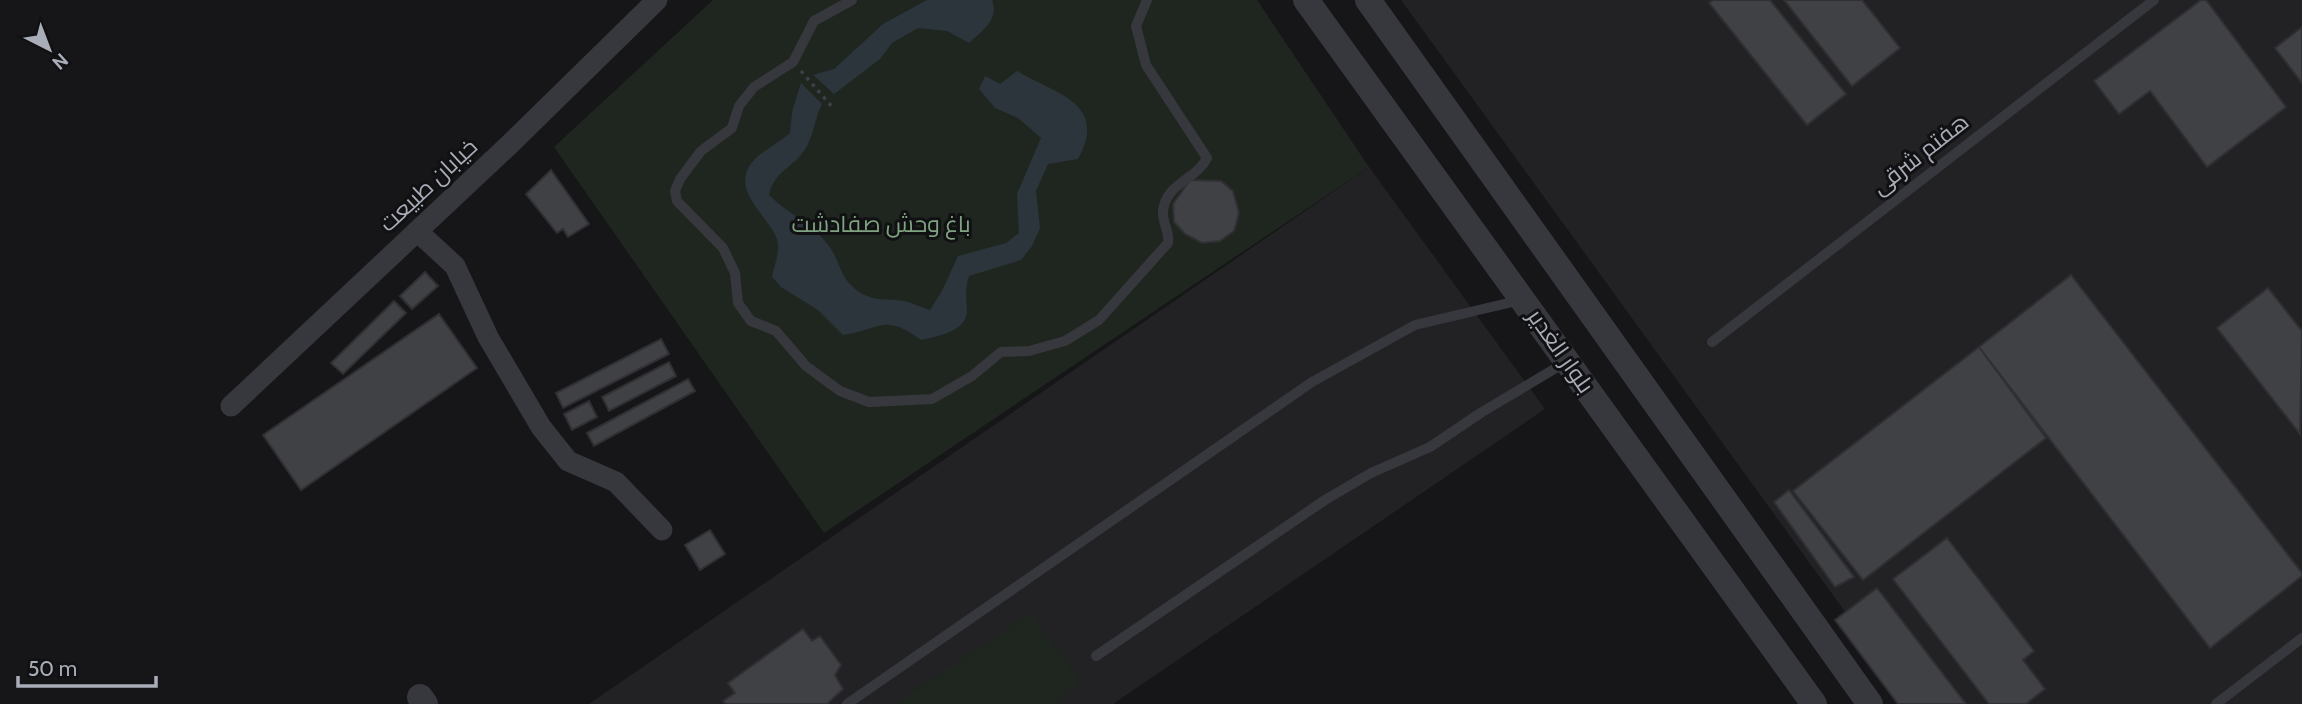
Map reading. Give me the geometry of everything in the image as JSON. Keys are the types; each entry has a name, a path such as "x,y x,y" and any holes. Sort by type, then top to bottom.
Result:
{"street":[{"name":"خیابان طبیعت","path":"231,406 657,0"},
{"name":"بلوار الغدیر","path":"1306,0 1814,704"},
{"name":"بلوار الغدیر","path":"1368,0 1870,704"},
{"path":"418,230 455,266 488,337 541,427 568,461 615,482 662,530"}],"lane":[{"path":"852,0 814,21 793,62 754,87 739,106 732,128 701,151 680,179 675,191 677,201 723,248 735,273 738,303 751,321 776,331 806,366 840,391 869,402 932,399 972,376 1000,352 1029,351 1065,341 1099,320 1168,243 1163,209 1171,191 1200,171 1207,158 1146,65 1136,26 1147,0"},
{"name":"هفتم شرقی","path":"1712,342 2154,0"},
{"path":"847,704 1311,382 1415,325 1524,299"},
{"path":"1096,656 1325,500 1371,472 1430,447 1568,360"},
{"path":"2216,704 2302,638"}],"path":[{"path":"793,62 834,109"}],"shaded area":[{"path":"927,0 992,0 994,7 988,24 969,43 947,31 918,28 892,43 880,59 834,94 813,75 834,69 883,24"},
{"path":"1401,0 2302,0 2302,704 1912,704"},
{"path":"1017,71 1074,103 1083,113 1087,125 1086,140 1078,159 1048,164 1036,191 1040,228 1032,246 1021,260 969,276 966,317 963,323 951,332 921,340 891,325 843,335 818,310 781,287 772,277 778,244 748,194 745,183 747,172 754,160 790,133 792,112 801,83 822,104 805,150 777,178 769,195 825,241 835,255 845,278 861,293 877,299 904,301 930,310 958,256 1006,243 1019,233 1017,194 1041,138 1018,118 995,108 979,89 985,76 1000,84"},
{"path":"1369,167 1545,409 1113,704 589,704"}],"green space":[{"name":"باغ وحش صفادشت","path":"713,0 1257,0 1369,167 824,533 554,147"},
{"path":"1031,613 1081,683 1053,704 894,704"}],"building":[{"path":"1713,0 1770,0 1846,94 1807,125 1709,3"},
{"path":"1784,0 1862,0 1900,48 1852,86"},
{"path":"2201,0 2206,0 2286,107 2207,167 2150,91 2119,114 2094,81"},
{"path":"2302,27 2302,83 2275,48"},
{"path":"551,170 589,224 568,237 563,229 557,233 526,194"},
{"path":"1190,180 1221,181 1233,191 1239,213 1234,231 1220,241 1202,243 1185,234 1174,222 1173,204"},
{"path":"425,272 438,286 412,309 400,296"},
{"path":"2071,275 2302,573 2302,576 2210,648 1979,347"},
{"path":"2268,288 2302,331 2300,434 2217,328"},
{"path":"394,301 406,313 343,374 331,363"},
{"path":"439,314 477,368 301,490 263,435"},
{"path":"661,339 669,354 563,408 556,393"},
{"path":"1979,347 2046,438 1863,580 1793,491"},
{"path":"669,362 676,376 609,411 602,397"},
{"path":"688,379 695,391 594,446 587,433"},
{"path":"589,401 597,417 572,430 564,414"},
{"path":"1789,490 1854,577 1835,587 1774,502"},
{"path":"710,530 725,554 700,570 685,545"},
{"path":"1947,538 2034,651 2023,660 2045,689 2026,704 1989,704 1893,579"},
{"path":"1877,588 1966,704 1898,704 1835,620"},
{"path":"803,629 812,641 820,636 841,665 835,675 843,689 827,704 726,704 723,701 735,693 728,683"}]}
